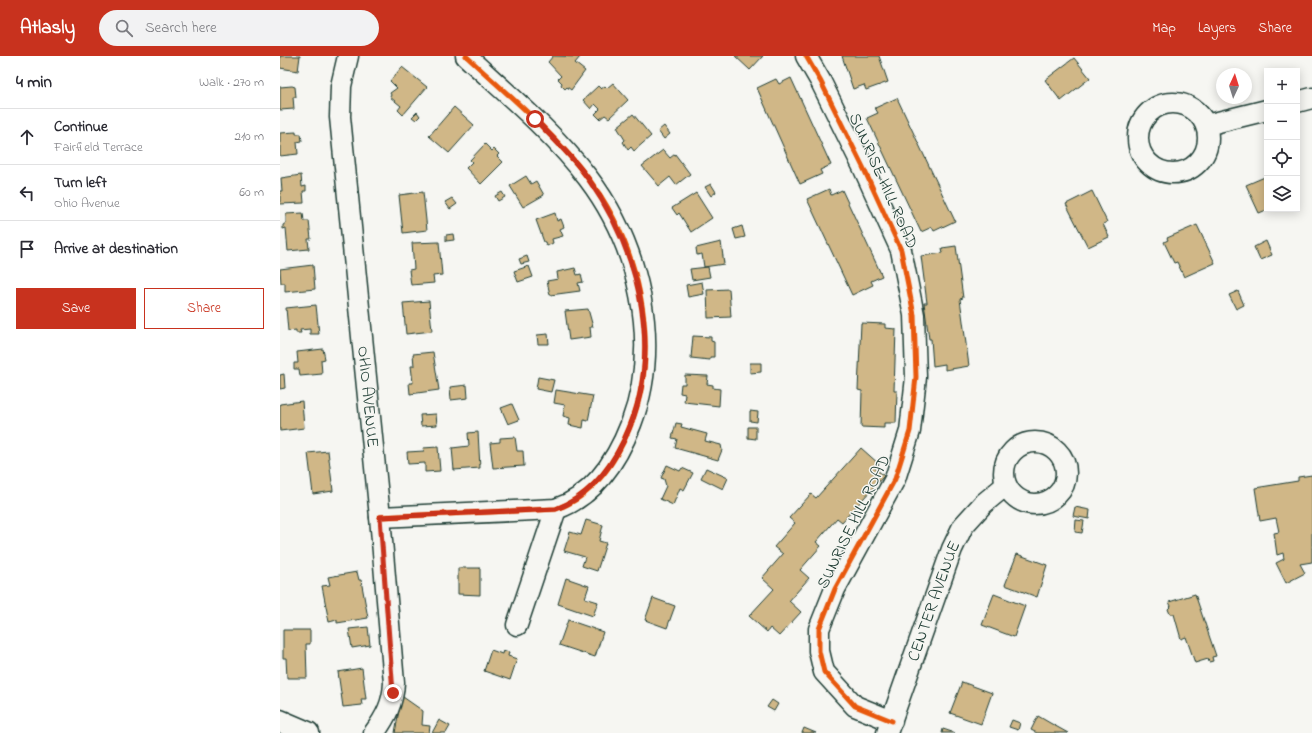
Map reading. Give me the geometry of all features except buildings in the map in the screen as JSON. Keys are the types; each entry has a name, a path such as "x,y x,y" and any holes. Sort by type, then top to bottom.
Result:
{"main road":[{"path":"280,721 308,733"}],"street":[{"name":"OHIO AVENUE","path":"348,56 341,86 340,117 380,517 394,683 390,706 385,718 374,733"},
{"path":"380,517 556,509 576,500 600,478 620,448 634,415 644,371 643,314 636,278 616,224 588,179 535,119 466,56"},
{"name":"SUNRISE HILL ROAD","path":"806,56 821,82 856,153 901,250 914,315 916,377 910,431 895,479 835,589 819,629 819,651 824,672 855,706 890,727"},
{"path":"1300,101 1312,98"},
{"path":"1206,125 1264,111"},
{"name":"CENTER AVENUE","path":"890,727 952,550 963,526 983,504 1006,485"},
{"path":"517,625 556,509"}],"cycle path":[{"path":"380,517 556,509 570,503 593,486 619,451 631,424 640,393 645,361 644,328 640,296 632,264 621,233 606,204 588,178 560,145 530,114 466,56"},
{"path":"806,56 821,82 863,167 901,250 914,315 916,377 910,431 895,479 835,589 819,629 819,651 824,672 855,706 892,721"}],"route":[{"path":"393,693 394,683 380,517 556,509 566,505 587,492 610,465 628,433 639,401 644,371 645,341 643,314 636,278 626,248 616,224 604,202 588,179 558,143 535,119"}]}
